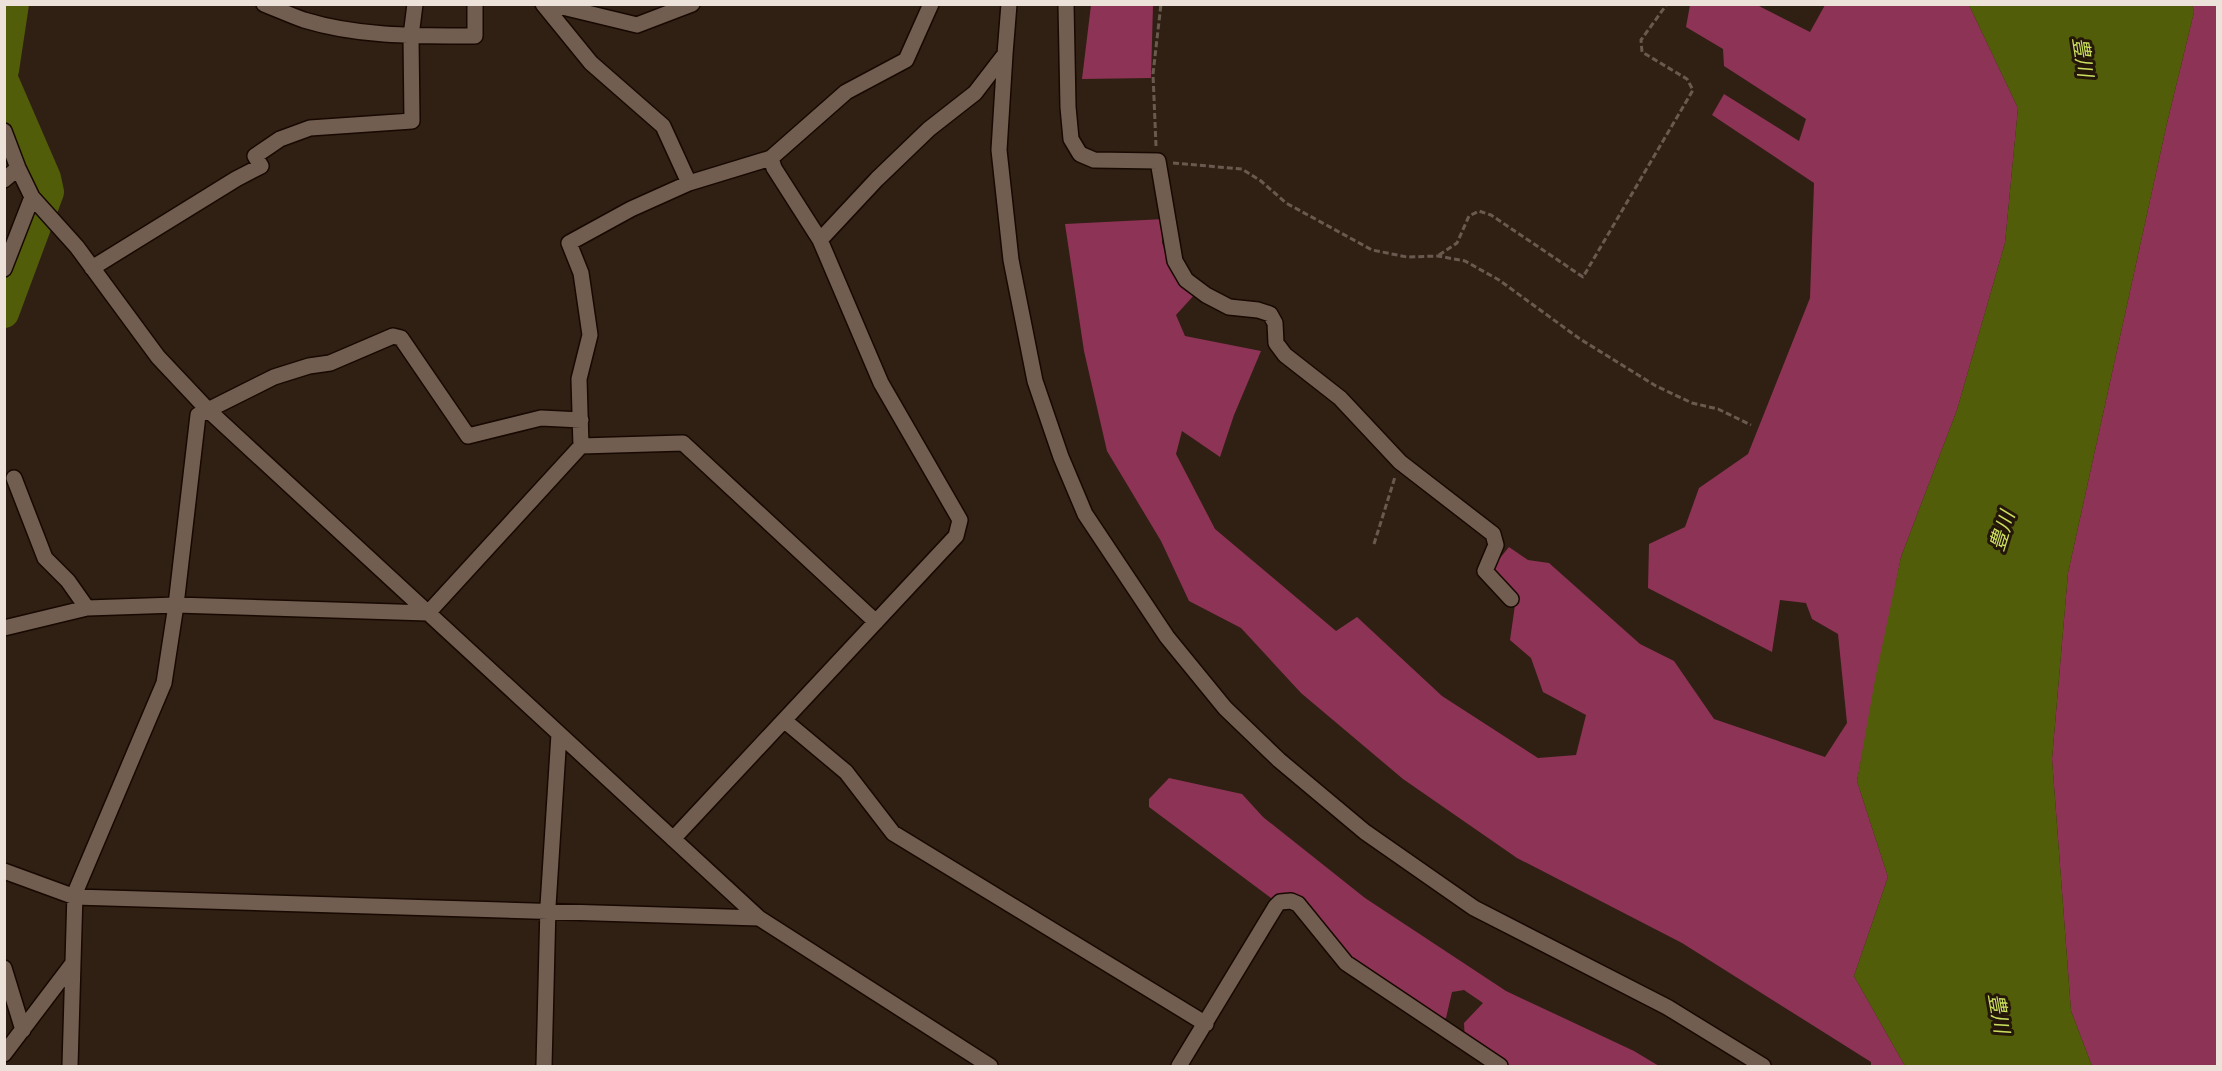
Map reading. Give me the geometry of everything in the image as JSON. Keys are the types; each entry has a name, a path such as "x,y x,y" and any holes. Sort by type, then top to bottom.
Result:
{"street":[{"path":"264,4 304,20 357,31 411,36 475,36 475,4"},
{"path":"92,268 261,166 255,156 280,138 310,128 412,121 411,36 415,4"},
{"path":"543,4 591,63 663,126 689,183"},
{"path":"550,4 637,25 692,4"},
{"path":"4,628 87,608 176,605 428,613 581,446 579,379 590,335 581,273 569,243 631,209 689,183 771,158 846,92 906,60 932,4"},
{"path":"1009,4 999,150 1011,260 1035,381 1061,457 1085,514 1167,637 1225,708 1279,759 1365,832 1474,908 1667,1007 1763,1066"},
{"path":"1066,4 1068,107 1071,139 1080,154 1094,160 1158,161 1174,261 1186,279 1206,295 1229,307 1258,310 1270,314 1275,323 1276,343 1285,356 1340,398 1400,462 1493,534 1496,544 1485,571 1511,599"},
{"path":"820,240 877,179 929,129 975,93 1005,54"},
{"path":"4,131 33,199 77,247 158,357 207,409 759,918 990,1066"},
{"path":"673,839 956,536 960,520 881,383 820,240 774,168 771,158"},
{"path":"4,180 18,168"},
{"path":"4,269 33,199"},
{"path":"70,1066 75,897 164,683 176,605 198,415 274,377 309,366 330,363 393,336 401,338 468,436 541,418 581,420"},
{"path":"581,446 683,443 876,622"},
{"path":"14,478 45,558 68,581 87,608"},
{"path":"784,721 846,772 893,833 1206,1024"},
{"path":"544,1066 548,912 559,734"},
{"path":"4,871 75,897 759,918"},
{"path":"1179,1066 1276,906 1280,902 1291,901 1298,904 1346,963 1500,1066"},
{"path":"4,1054 73,963"},
{"path":"4,968 23,1029"}],"path":[{"path":"1161,4 1153,74 1158,161 1242,169 1261,181 1286,203 1372,250 1407,257 1438,256 1465,261 1499,280 1580,339 1656,386 1692,403 1718,409 1751,425"},
{"path":"1438,256 1457,243 1469,216 1479,211 1491,215 1583,277 1693,90 1687,79 1642,52 1641,40 1667,4"},
{"path":"1374,544 1400,462"}],"shaded area":[{"path":"1091,5 1153,5 1151,78 1082,79"},
{"path":"1690,5 1757,5 1810,32 1825,5 1969,5 2018,108 2005,243 1957,410 1901,557 1857,781 1888,877 1854,976 1905,1066 1871,1066 1871,1062 1682,943 1517,858 1403,779 1301,693 1241,628 1189,601 1161,541 1107,451 1084,351 1065,224 1164,219 1162,243 1175,275 1196,293 1176,315 1185,336 1261,351 1234,415 1220,457 1182,431 1176,454 1215,529 1336,631 1357,617 1442,696 1538,758 1576,755 1586,715 1543,692 1531,658 1510,640 1515,605 1491,569 1509,547 1528,560 1549,563 1640,644 1674,661 1714,719 1825,757 1847,723 1838,634 1812,619 1806,603 1780,600 1772,652 1648,588 1649,544 1685,527 1699,488 1748,454 1810,298 1814,183 1712,115 1724,94 1799,141 1806,119 1724,66 1723,49 1686,27"},
{"path":"2192,5 2217,5 2217,1066 2092,1066 2071,1011 2052,759 2068,573 2167,123 2194,12"},
{"path":"1169,778 1242,794 1263,817 1365,898 1506,991 1634,1051 1659,1066 1497,1066 1465,1043 1464,1023 1483,1003 1464,990 1452,992 1446,1018 1439,1021 1347,961 1310,918 1275,901 1149,807 1149,799"}],"water":[{"name":"豊川","path":"2192,4 2194,12 2167,123 2068,573 2052,759 2071,1011 2092,1066 1905,1066 1854,976 1888,877 1857,781 1875,680 1901,557 1957,410 2005,243 2018,108 1969,5"}],"waterway":[{"path":"4,70 14,4"},
{"path":"4,81 46,178 49,192 4,313"}]}
